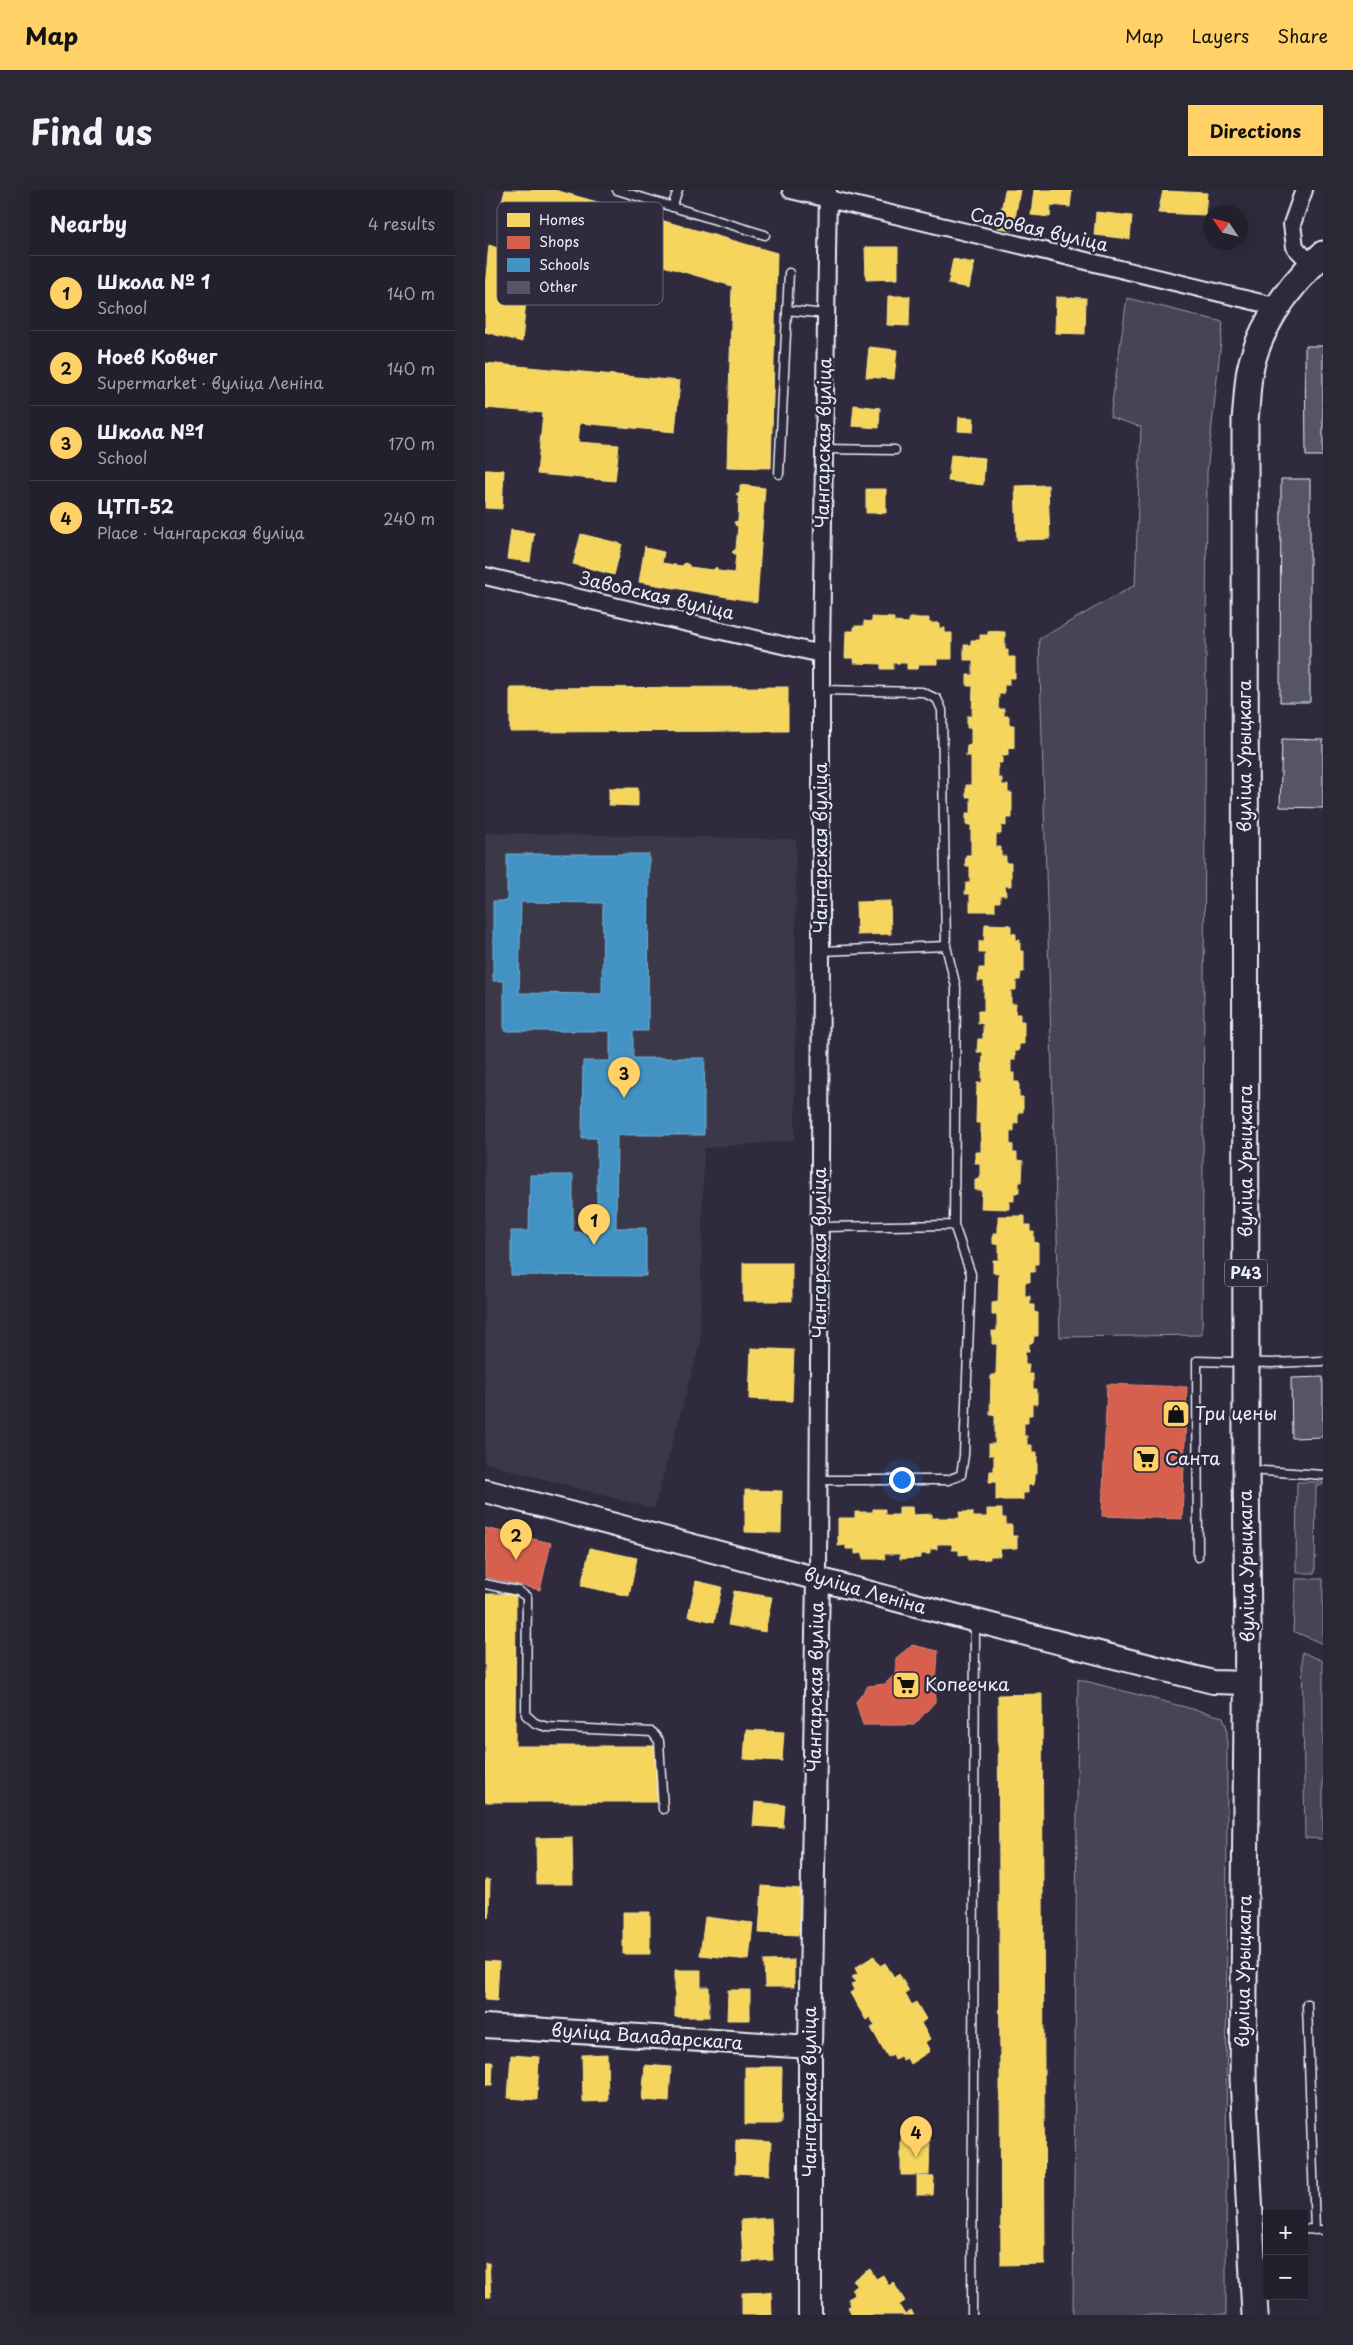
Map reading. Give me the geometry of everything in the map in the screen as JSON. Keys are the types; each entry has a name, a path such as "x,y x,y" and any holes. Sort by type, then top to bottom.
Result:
{"main road":[{"name":"вуліца Урыцкага","path":"1255,2315 1254,2226 1243,2078 1247,1683 1245,420 1250,371 1260,337 1278,307 1317,260"},
{"name":"вуліца Леніна","path":"485,1491 817,1577 975,1622 1213,1682 1247,1683"},
{"name":"Чангарская вуліца","path":"809,2315 810,2047 817,1577"},
{"name":"вуліца Валадарскага","path":"485,2026 810,2047"}],"street":[{"name":"Садовая вуліца","path":"791,190 828,195 1278,307"},
{"name":"вуліца Урыцкага","path":"1304,190 1292,224 1295,247 1317,260"},
{"name":"Чангарская вуліца","path":"817,1577 819,1480 821,654 828,195"},
{"name":"Заводская вуліца","path":"485,576 821,654"}],"lane":[{"path":"617,190 656,202"},
{"path":"672,207 678,190"},
{"path":"663,204 765,235"},
{"path":"779,474 789,273"},
{"path":"787,310 826,314"},
{"path":"823,449 895,450"},
{"path":"819,1480 947,1480 961,1474 964,1455 971,1274 954,1225 956,987 946,946 942,710 937,699 923,692 821,690"},
{"path":"821,951 946,946"},
{"path":"820,1227 954,1225"},
{"path":"1198,1557 1197,1361 1323,1361"},
{"path":"1246,1470 1323,1474"},
{"path":"485,1584 518,1591 527,1597 526,1714 535,1723 547,1727 652,1732 659,1742 663,1810"},
{"path":"972,2315 975,1622"},
{"path":"1307,2004 1319,2230"}],"shaded area":[{"path":"1127,298 1223,322 1207,472 1202,1335 1060,1337 1039,639 1135,585 1141,427 1110,417"},
{"path":"485,833 796,839 795,1140 704,1148 700,1343 654,1509 485,1463"},
{"path":"1297,1482 1323,1482 1323,1485 1316,1485 1315,1573 1296,1573"},
{"path":"1296,1579 1323,1579 1323,1644 1293,1631"},
{"path":"1302,1652 1323,1661 1323,1839 1305,1838"},
{"path":"1078,1679 1223,1717 1227,1728 1226,2315 1073,2315"}],"building: Homes":[{"path":"505,190 555,190 597,202 502,202"},
{"path":"1005,190 1020,190 1013,230 998,228"},
{"path":"1034,190 1072,190 1070,207 1051,205 1050,217 1031,215"},
{"path":"1163,191 1207,193 1206,205 1203,205 1203,215 1158,213"},
{"path":"1096,212 1132,216 1130,239 1094,235"},
{"path":"663,221 777,253 771,468 727,467 732,286 663,266"},
{"path":"489,245 497,248 497,305 526,305 522,342 485,332 485,286"},
{"path":"865,247 898,247 898,279 866,280"},
{"path":"953,259 974,263 969,288 948,284"},
{"path":"888,296 910,296 909,326 887,325"},
{"path":"1056,297 1086,298 1085,334 1055,333"},
{"path":"869,347 897,350 894,379 866,377"},
{"path":"485,363 680,381 675,432 580,423 578,442 619,445 615,481 537,474 543,413 485,408"},
{"path":"854,405 880,408 879,428 852,426"},
{"path":"959,417 974,418 973,432 958,431"},
{"path":"951,455 985,458 983,485 948,481"},
{"path":"485,470 504,470 502,509 485,508"},
{"path":"740,485 765,488 757,602 639,582 645,546 646,548 664,552 662,563 682,566 685,563 689,567 713,570 716,567 719,571 734,573 736,555 732,552 736,549 738,526 734,522 738,521 739,498 736,494 740,492"},
{"path":"1048,485 1050,539 1017,540 1015,486"},
{"path":"866,489 886,489 886,513 866,513"},
{"path":"511,530 534,533 530,562 507,559"},
{"path":"581,534 622,544 614,575 573,564"},
{"path":"872,617 894,618 894,622 909,623 909,618 929,618 929,623 939,623 939,628 945,628 945,633 952,633 952,659 937,659 937,664 919,664 918,669 907,669 907,663 893,663 893,669 881,669 881,664 854,663 854,658 845,658 846,631 854,631 854,626 864,626 864,621 872,622"},
{"path":"988,631 1005,632 1005,650 1008,650 1008,657 1015,657 1015,678 1009,678 1009,685 1004,685 1004,694 999,694 998,709 1004,709 1004,716 1009,716 1009,725 1014,725 1014,748 1008,748 1008,755 1002,755 1002,763 998,763 998,778 1002,778 1002,785 1008,785 1008,793 1012,793 1012,818 1006,818 1006,826 1001,825 1001,834 996,834 996,847 1001,847 1001,856 1006,856 1006,863 1011,863 1011,886 1005,886 1006,895 1000,895 1000,902 995,902 995,911 970,911 970,894 965,894 966,883 970,883 970,866 965,866 966,855 971,855 971,825 966,825 966,813 971,813 971,797 966,797 966,785 971,785 971,756 966,756 967,745 971,745 971,728 967,728 967,716 972,716 973,686 967,686 967,675 973,675 973,660 964,660 964,645 971,645 971,640 980,640 980,635 988,635"},
{"path":"788,687 788,731 510,732 510,688"},
{"path":"609,788 638,788 638,806 609,805"},
{"path":"890,901 891,934 857,935 856,902"},
{"path":"985,924 1011,925 1011,933 1016,934 1016,940 1020,940 1020,951 1024,951 1024,972 1021,972 1020,980 1016,980 1016,990 1011,990 1011,1004 1016,1004 1015,1014 1020,1014 1020,1021 1024,1021 1024,1044 1019,1044 1019,1051 1015,1051 1015,1060 1011,1060 1011,1073 1014,1073 1014,1082 1019,1082 1019,1097 1023,1097 1023,1112 1018,1112 1018,1123 1014,1123 1014,1131 1010,1131 1010,1144 1013,1145 1013,1153 1017,1153 1017,1160 1023,1161 1022,1182 1019,1182 1019,1193 1014,1193 1014,1201 1009,1201 1009,1209 981,1208 982,1190 975,1190 975,1179 980,1179 980,1163 975,1163 975,1152 981,1152 981,1123 976,1123 977,1083 982,1083 983,1052 977,1052 978,1039 983,1039 983,1024 978,1023 978,1011 984,1011 984,981 978,981 979,968 985,968 985,953 979,953 979,941 984,941"},
{"path":"998,1216 1025,1216 1025,1225 1030,1225 1030,1232 1034,1232 1034,1242 1038,1243 1038,1264 1035,1264 1035,1272 1030,1272 1030,1282 1025,1282 1025,1296 1030,1296 1030,1305 1034,1305 1034,1312 1038,1313 1038,1336 1034,1336 1033,1343 1029,1343 1029,1352 1025,1352 1025,1365 1029,1365 1028,1374 1033,1374 1033,1389 1037,1389 1037,1404 1032,1404 1032,1415 1028,1415 1028,1423 1024,1423 1024,1436 1027,1436 1027,1445 1032,1445 1032,1452 1037,1452 1037,1474 1034,1474 1034,1485 1028,1485 1028,1493 1023,1493 1023,1500 996,1500 996,1482 989,1482 990,1471 994,1471 994,1455 989,1455 989,1444 995,1444 995,1415 990,1415 991,1375 996,1375 997,1344 992,1344 992,1331 997,1331 997,1315 992,1315 992,1303 998,1302 999,1273 993,1273 993,1260 999,1260 999,1244 993,1244 993,1233 998,1233"},
{"path":"743,1263 792,1263 792,1301 743,1301"},
{"path":"751,1348 794,1350 792,1401 749,1399"},
{"path":"745,1490 782,1491 781,1533 745,1532"},
{"path":"899,1507 912,1507 913,1515 932,1514 932,1518 960,1518 959,1512 973,1512 973,1517 987,1517 987,1509 1002,1509 1002,1518 1006,1518 1006,1525 1012,1525 1012,1536 1017,1536 1017,1548 1000,1549 1000,1556 990,1556 990,1559 968,1560 968,1554 959,1555 959,1550 952,1550 952,1544 937,1544 937,1549 930,1549 930,1554 921,1554 921,1558 900,1559 900,1554 884,1554 885,1559 863,1559 863,1553 855,1554 855,1549 846,1549 846,1545 838,1546 838,1518 855,1518 855,1512 873,1512 873,1509 885,1509 885,1515 899,1515"},
{"path":"590,1548 637,1558 629,1596 581,1586"},
{"path":"696,1581 722,1587 714,1622 688,1616"},
{"path":"734,1591 772,1597 765,1632 728,1625"},
{"path":"485,1594 516,1594 515,1746 664,1746 664,1802 485,1802"},
{"path":"1042,1694 1045,2264 1001,2265 998,1695"},
{"path":"746,1730 784,1732 782,1761 744,1759"},
{"path":"755,1802 785,1805 783,1828 753,1826"},
{"path":"572,1837 573,1884 537,1884 536,1838"},
{"path":"485,1880 490,1880 489,1917 485,1917"},
{"path":"762,1886 802,1889 798,1935 759,1933"},
{"path":"623,1912 650,1912 650,1954 623,1954"},
{"path":"705,1917 753,1923 749,1960 700,1955"},
{"path":"874,1956 880,1966 885,1963 894,1977 899,1974 909,1991 905,1994 912,2005 916,2002 926,2019 921,2023 930,2039 925,2042 930,2051 910,2064 907,2058 903,2060 900,2056 895,2059 893,2054 888,2057 871,2028 875,2026 870,2017 866,2020 850,1993 854,1990 851,1984 856,1982 852,1977 858,1974 855,1968"},
{"path":"794,1960 794,1987 765,1987 764,1961"},
{"path":"485,1961 499,1962 497,2001 485,2000"},
{"path":"675,1970 701,1970 701,1987 709,1987 709,2017 675,2017"},
{"path":"728,1990 750,1990 750,2020 727,2020"},
{"path":"607,2054 608,2101 583,2102 582,2055"},
{"path":"511,2055 539,2057 537,2100 508,2098"},
{"path":"485,2062 493,2062 492,2085 485,2085"},
{"path":"645,2065 671,2067 669,2102 642,2100"},
{"path":"745,2067 782,2067 781,2124 745,2124"},
{"path":"901,2138 930,2139 929,2175 901,2175"},
{"path":"736,2140 771,2142 769,2175 735,2173"},
{"path":"917,2176 934,2177 933,2195 917,2195"},
{"path":"771,2218 773,2260 743,2262 741,2220"},
{"path":"485,2263 489,2263 491,2297 485,2297"},
{"path":"870,2269 876,2279 883,2275 889,2286 893,2282 905,2301 899,2305 905,2315 852,2315 848,2307 851,2305 848,2299 855,2295 851,2289 857,2285 853,2280"},
{"path":"771,2292 772,2315 742,2315 742,2293"},
{"path":"911,2311 914,2315 905,2315"}],"building: Shops":[{"path":"1107,1384 1187,1387 1182,1519 1102,1516"},
{"path":"485,1528 551,1543 540,1590 485,1577"},
{"name":"Копеечка","path":"912,1645 938,1651 935,1702 914,1725 863,1725 856,1702 868,1686 885,1684 895,1674 896,1658"}],"building: Schools":[{"path":"507,854 649,854 648,1031 633,1031 633,1058 705,1058 704,1135 617,1135 616,1228 646,1228 646,1276 511,1275 511,1231 529,1231 530,1175 573,1175 573,1232 597,1232 597,1138 582,1138 583,1061 610,1061 610,1031 504,1031 504,981 493,981 493,901 507,901","holes":["521,902 603,903 602,994 519,993"]}],"building: Other":[{"path":"1305,346 1323,346 1323,456 1306,456"},
{"path":"1281,479 1310,479 1310,702 1280,702"},
{"path":"1282,739 1323,740 1323,808 1280,807"},
{"path":"1323,1377 1323,1437 1292,1438 1291,1378"}],"place":[{"name":"Школа №1","path":"624,1098"},
{"name":"Школа № 1","path":"594,1245"},
{"name":"Три цены","path":"1176,1414"},
{"name":"Санта","path":"1146,1459"},
{"name":"Ноев Ковчег","path":"516,1560"},
{"name":"Копеечка","path":"906,1685"},
{"name":"ЦТП-52","path":"916,2157"}]}
